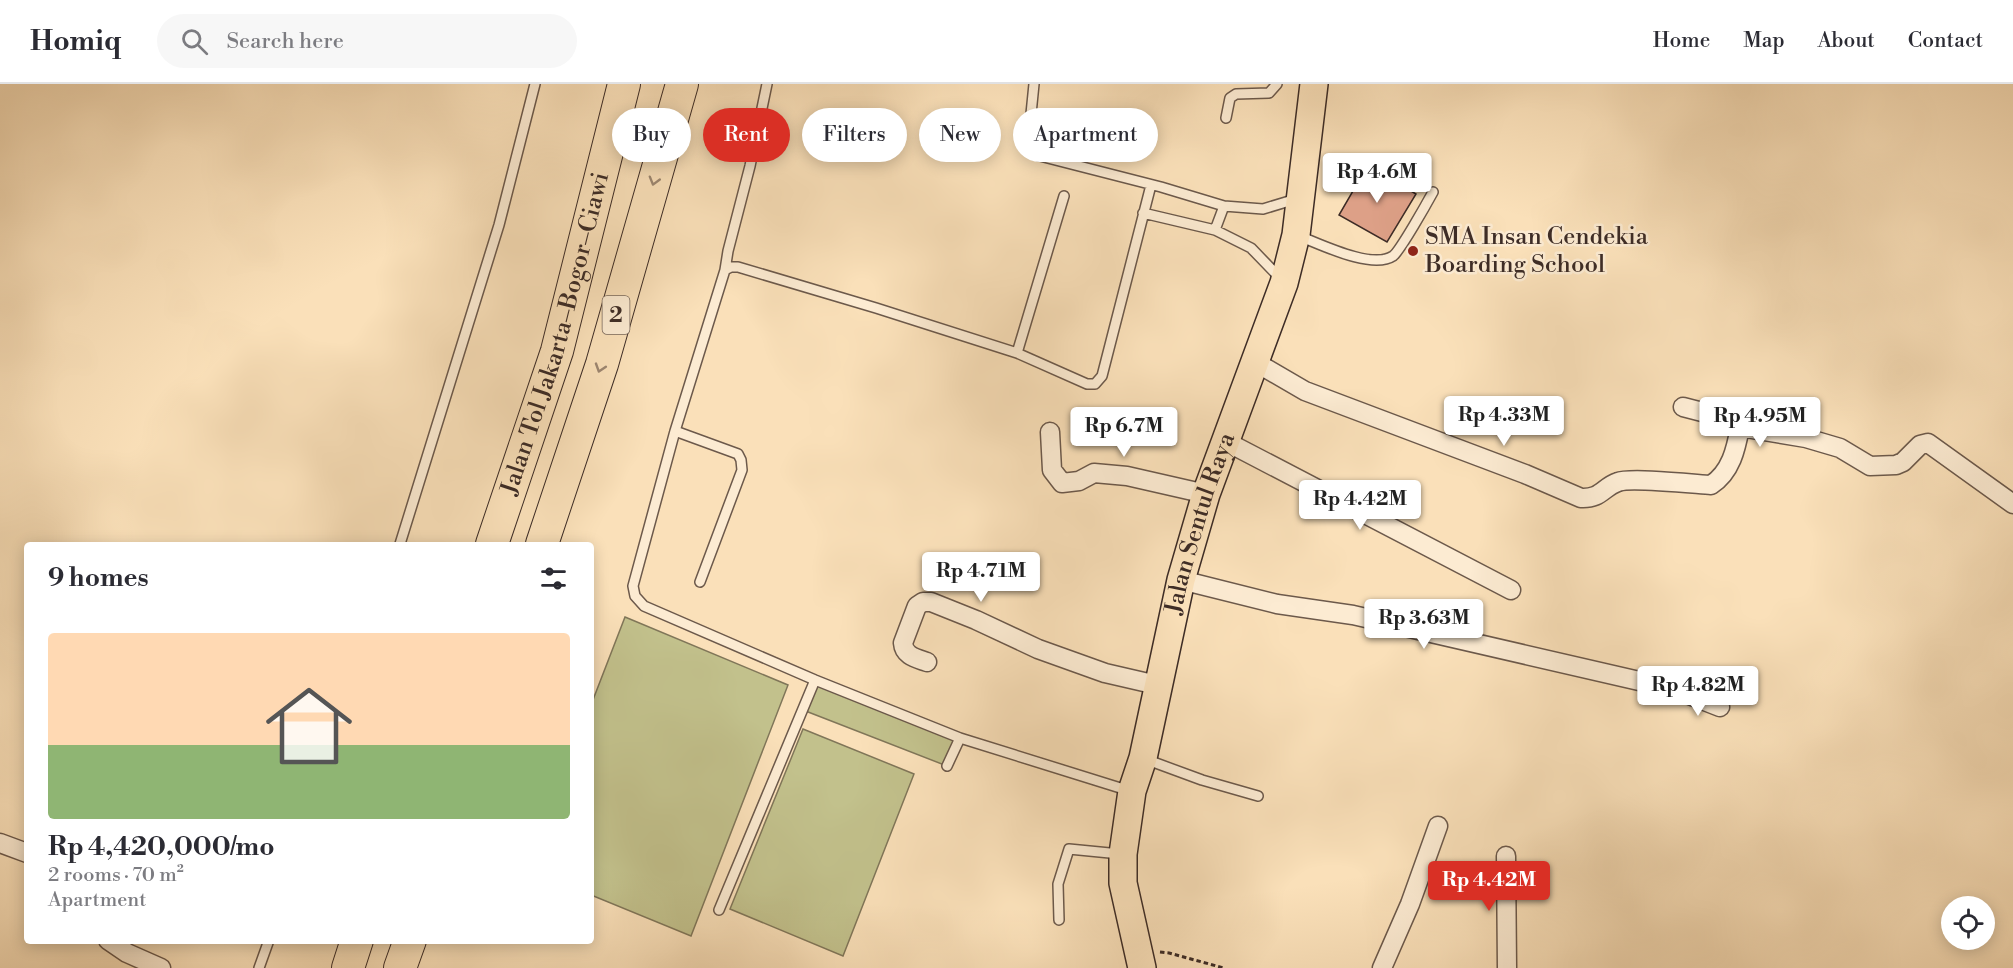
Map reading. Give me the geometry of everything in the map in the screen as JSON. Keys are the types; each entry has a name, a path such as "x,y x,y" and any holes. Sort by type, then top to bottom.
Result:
{"highway":[{"name":"Jalan Tol Jakarta–Bogor–Ciawi","path":"493,542 557,351 624,84"},
{"name":"Jalan Tol Jakarta–Bogor–Ciawi","path":"543,542 602,364 682,84"},
{"path":"348,968 356,944"},
{"path":"400,968 409,944"},
{"path":"424,968 429,944"}],"main road":[{"name":"Jalan Sentul Raya","path":"1139,960 1123,883 1123,854 1132,791 1143,758 1181,580 1206,494 1284,283 1296,235 1314,84"}],"street":[{"path":"1255,362 1305,391 1525,474 1581,498 1591,499 1598,496 1618,482 1712,485 1720,479 1730,464 1740,427"},
{"path":"1683,407 1714,415 1740,427 1806,438 1840,448 1870,466 1896,465 1903,462 1920,444 1928,443 2013,504"},
{"path":"1050,432 1052,470 1062,483 1079,481 1094,473 1126,476 1206,494"},
{"path":"1225,441 1510,590"},
{"path":"1181,580 1277,604 1353,615 1682,691 1720,707"},
{"path":"927,662 908,655 903,649 903,643 917,606 923,602 931,602 967,616 1038,650 1105,673 1157,685"},
{"path":"1382,968 1410,904 1437,826"},
{"path":"0,843 24,852"},
{"path":"1506,856 1507,968"},
{"path":"114,944 127,953 161,968"}],"lane":[{"path":"401,542 499,225 535,84"},
{"path":"767,84 725,270 675,431 633,586 635,597 644,606 815,680 960,738 1132,791"},
{"path":"1034,84 1028,144 1032,154 1224,206 1263,209 1301,198"},
{"path":"1226,118 1230,98 1236,94 1269,93 1277,84"},
{"path":"725,270 738,267 876,308 1017,353 1087,384 1095,384 1102,376 1151,185"},
{"path":"1296,235 1360,258 1378,261 1394,255 1433,192"},
{"path":"1017,353 1064,196"},
{"path":"1215,230 1224,206"},
{"path":"1143,213 1215,230 1251,248 1284,283"},
{"path":"675,431 738,454 741,460 742,470 700,582"},
{"path":"719,910 815,680"},
{"path":"947,766 960,738"},
{"path":"1143,758 1202,780 1258,796"},
{"path":"1059,920 1058,884 1069,849 1123,854"},
{"path":"259,968 268,944"}],"path":[{"path":"1139,960 1169,953 1224,968"}],"shaded area":[{"path":"625,617 788,685 691,936 594,896 594,697"},
{"path":"815,680 960,738 947,766 803,710"},
{"path":"803,729 914,774 843,956 730,909"}],"building":[{"path":"1368,165 1416,194 1387,242 1339,215"}],"place":[{"name":"SMA Insan Cendekia Boarding School","path":"1413,251"}]}
